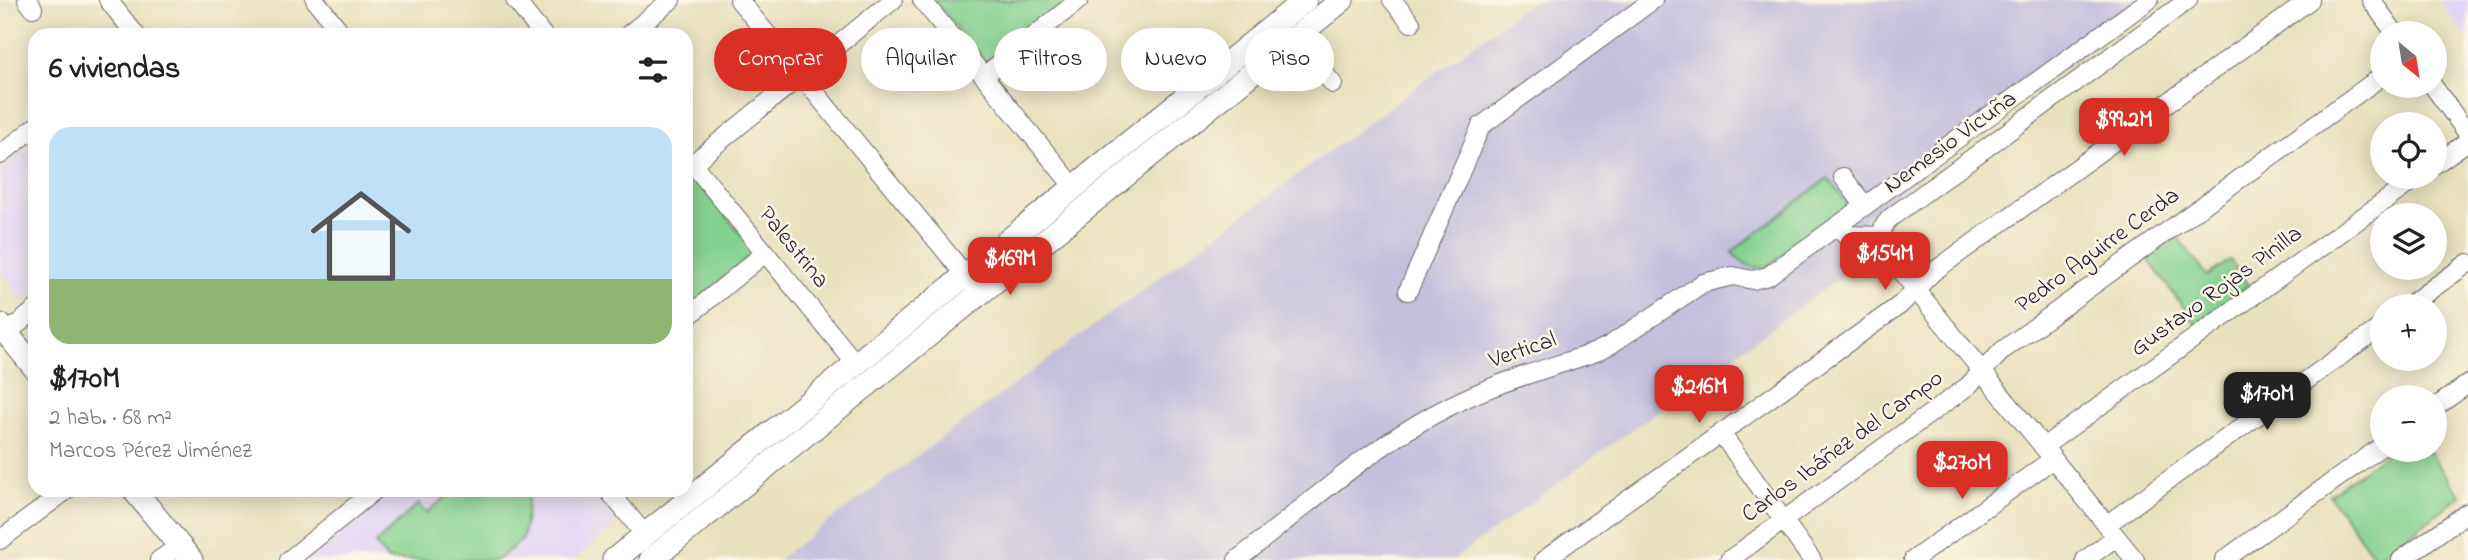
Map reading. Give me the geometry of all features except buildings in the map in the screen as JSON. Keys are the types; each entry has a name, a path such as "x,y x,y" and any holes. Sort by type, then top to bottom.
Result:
{"main road":[{"path":"1308,28 1342,0"},
{"path":"693,496 1296,3"},
{"path":"651,560 1245,79"},
{"path":"3,329 28,359"},
{"path":"140,497 186,553"},
{"path":"614,560 692,497"}],"street":[{"path":"108,0 130,28"},
{"path":"315,0 337,28"},
{"path":"515,0 537,28"},
{"path":"637,28 671,0"},
{"path":"739,0 762,28"},
{"path":"847,38 893,0"},
{"path":"922,0 1074,187"},
{"path":"984,76 1079,0"},
{"path":"1392,0 1410,23"},
{"path":"1408,291 1481,126 1653,0"},
{"name":"Vertical","path":"1237,560 1358,466 1430,417 1493,387 1611,345 1703,283 1733,276 1761,279 2149,0"},
{"name":"Nemesio Vicuña","path":"1881,236 1885,223 1891,218 2188,0"},
{"path":"1544,560 1900,305 1933,272 2310,0"},
{"path":"2371,0 2386,21"},
{"name":"Pedro Aguirre Cerda","path":"1982,371 2003,350 2370,85"},
{"path":"693,164 782,91"},
{"path":"814,91 980,293"},
{"path":"2442,98 2468,134"},
{"path":"0,156 28,133"},
{"path":"2447,156 2468,141"},
{"name":"Palestrina","path":"693,172 765,253 856,364"},
{"path":"1843,177 1865,206"},
{"name":"Gustavo Rojas Pinilla","path":"1913,560 2048,453 2402,189"},
{"path":"1838,225 1845,235 1881,236 1889,256 2135,560"},
{"path":"693,312 765,253"},
{"path":"2425,294 2468,263"},
{"path":"3,329 28,314"},
{"path":"2085,560 2111,531 2370,335"},
{"name":"Carlos Ibáñez del Campo","path":"1729,560 1968,386 1982,371"},
{"path":"2447,399 2468,384"},
{"path":"1721,433 1812,560"},
{"path":"2224,560 2370,455"},
{"path":"0,540 58,497"},
{"path":"289,560 366,497"},
{"path":"614,497 645,535"},
{"path":"2401,560 2468,512"},
{"path":"159,560 186,553"}],"shaded area":[{"path":"1534,0 2155,0 1865,217 1856,251 1863,261 1453,560 777,560"},
{"path":"2439,0 2468,0 2468,40"},
{"path":"28,148 28,298 24,301 0,270 0,170"},
{"path":"382,497 607,497 616,509 615,526 574,560 305,560"}],"green space":[{"path":"934,0 1067,0 1032,28 994,28 994,58 983,62 980,58 980,28 956,28"},
{"path":"693,177 695,178 755,251 693,306"},
{"path":"1828,178 1848,205 1845,211 1765,268 1746,264 1732,252"},
{"path":"2177,236 2207,276 2230,260 2248,285 2196,324 2147,258"},
{"path":"2374,462 2436,462 2461,496 2376,559 2329,495"},
{"path":"445,497 528,497 523,539 497,560 388,560 375,544 418,504 426,513"}]}
